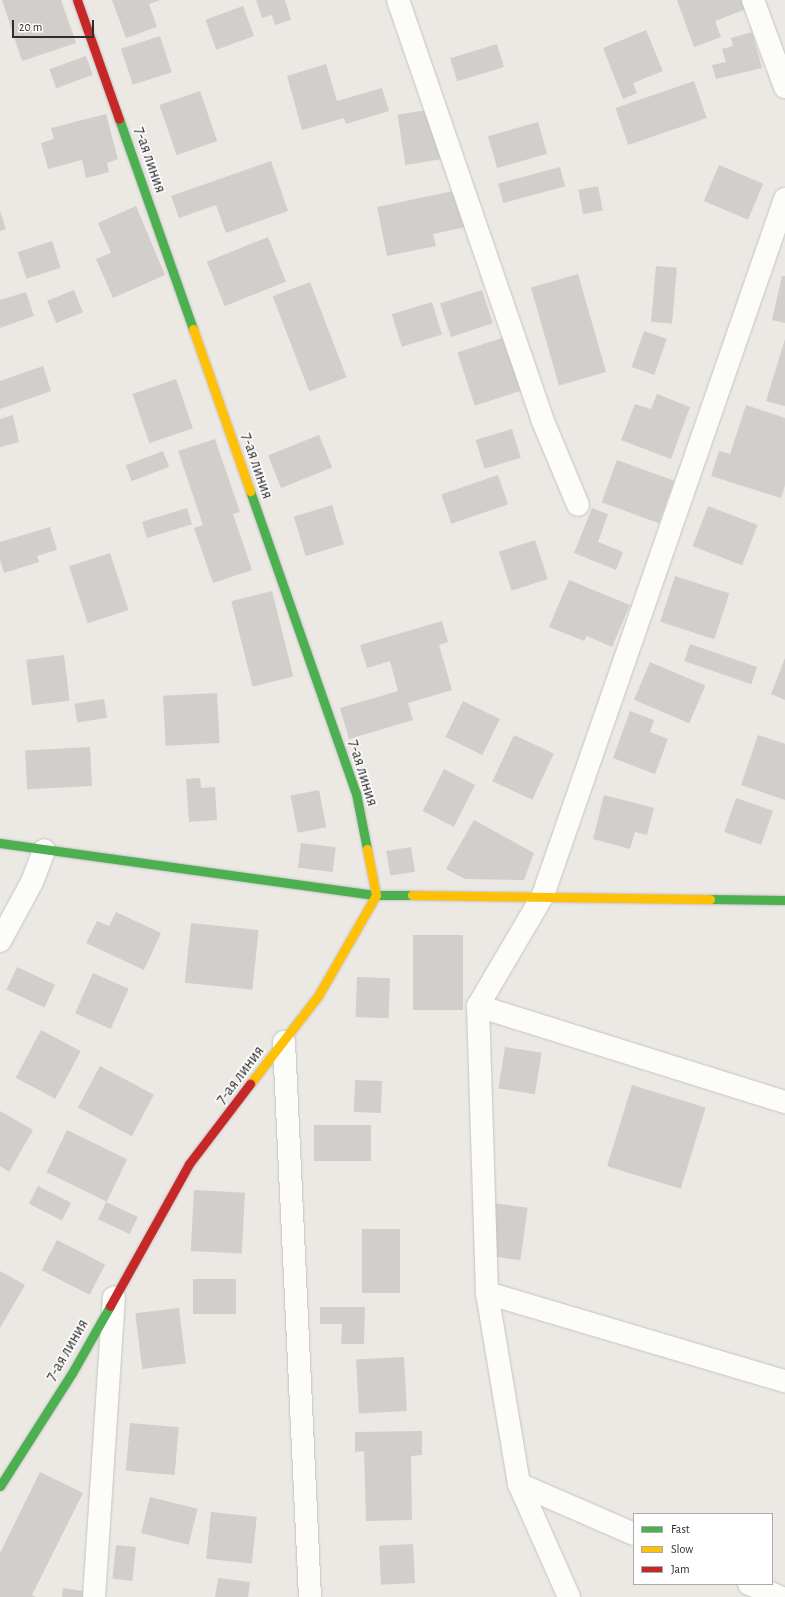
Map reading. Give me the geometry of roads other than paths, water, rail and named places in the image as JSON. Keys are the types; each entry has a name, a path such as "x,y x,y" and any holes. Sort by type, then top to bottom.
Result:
{"street":[{"name":"7-ая линия","path":"0,1486 72,1373 189,1164 318,996 376,895 356,793 77,0"},
{"path":"398,0 542,419 578,505"},
{"path":"753,0 785,87"},
{"path":"569,1597 519,1484 487,1293 478,1006 543,895 785,199"},
{"path":"1,839 44,850 376,895 543,895 785,900"},
{"path":"0,941 32,882 44,850"},
{"path":"478,1006 785,1102"},
{"path":"284,1042 310,1597"},
{"path":"487,1293 785,1382"},
{"path":"94,1597 114,1298"},
{"path":"519,1484 633,1534"},
{"path":"751,1585 780,1597"}]}
